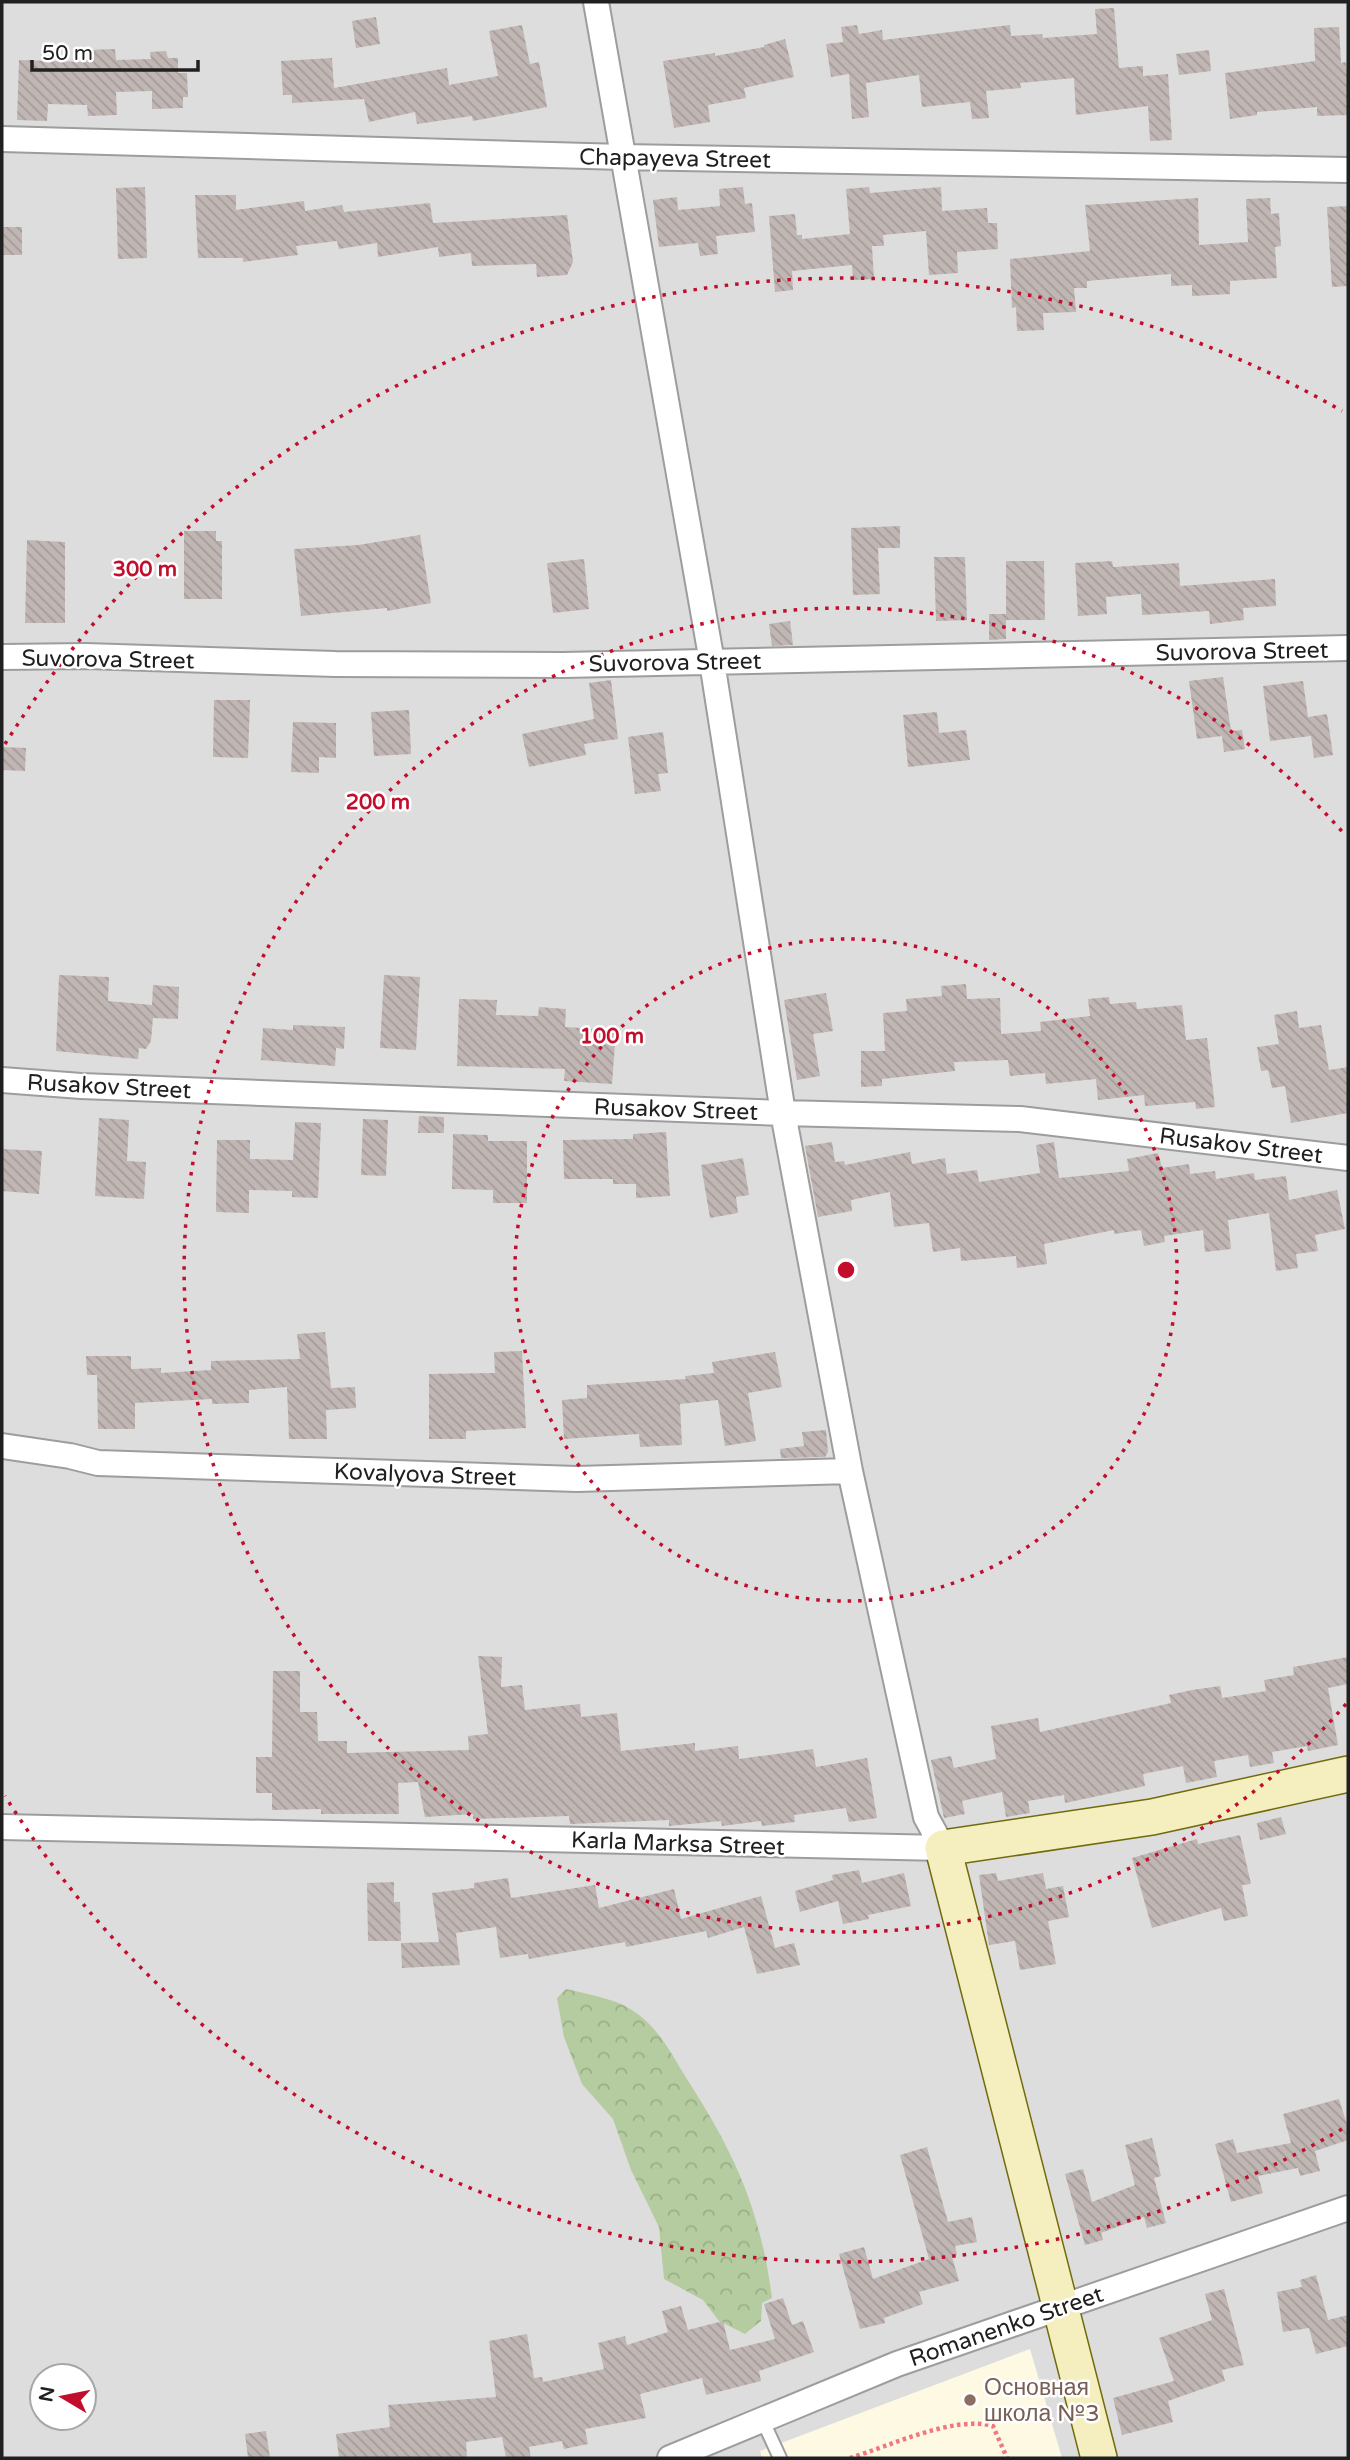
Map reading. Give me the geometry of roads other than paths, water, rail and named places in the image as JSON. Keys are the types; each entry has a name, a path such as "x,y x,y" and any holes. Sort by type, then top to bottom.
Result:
{"street":[{"path":"596,2 712,662 783,1113 850,1471 926,1817 943,1848 1058,2308 1099,2458"},
{"name":"Chapayeva Street","path":"2,139 623,157 1348,170"},
{"name":"Suvorova Street","path":"2,657 86,656 349,664 712,662 1348,649"},
{"name":"Rusakov Street","path":"2,1080 81,1086 783,1113 1020,1119 1348,1158"},
{"name":"Kovalyova Street","path":"2,1446 71,1455 98,1463 577,1479 850,1471"},
{"name":"Karla Marksa Street","path":"2,1827 943,1848 1152,1817 1348,1774"},
{"name":"Romanenko Street","path":"670,2458 897,2364 1348,2208"}],"lane":[{"path":"762,2418 780,2458"}],"place":[{"name":"Основная школа №3","path":"970,2400"}]}
